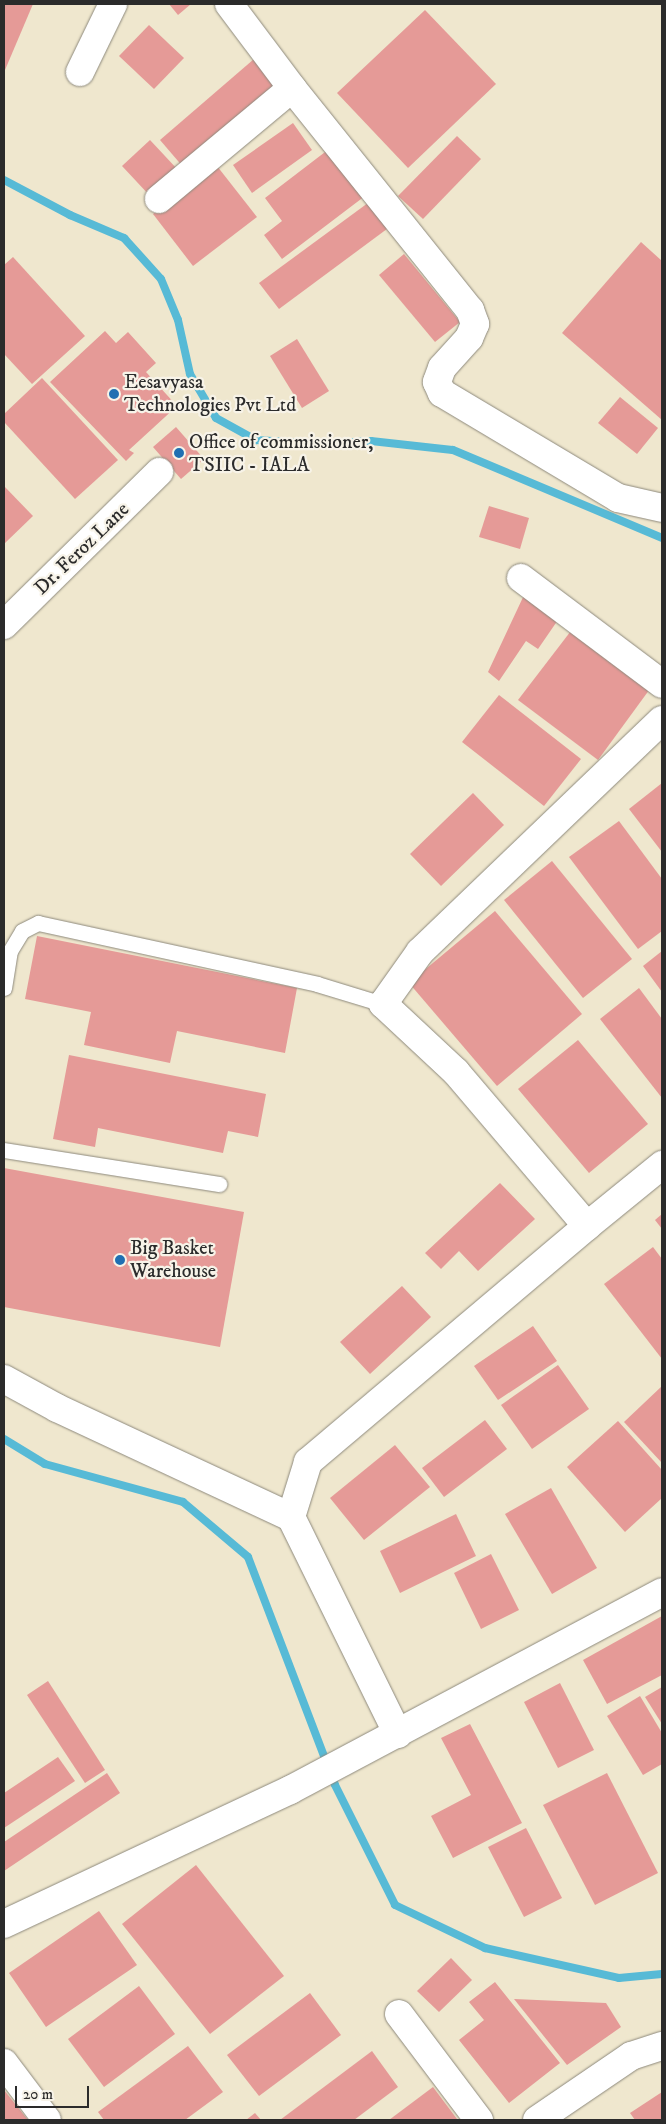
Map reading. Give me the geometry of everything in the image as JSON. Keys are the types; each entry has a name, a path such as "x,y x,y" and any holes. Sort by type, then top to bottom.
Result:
{"street":[{"path":"80,72 113,4"},
{"path":"229,4 292,88 470,310 475,324 469,338 442,368 437,382 442,392 618,498 662,508"},
{"path":"159,198 292,88"},
{"name":"Dr. Feroz Lane","path":"4,625 160,472"},
{"path":"521,578 662,684"},
{"path":"587,1226 456,1072 383,1004 420,952 662,720"},
{"path":"291,1517 308,1462 662,1165"},
{"path":"4,1379 57,1408 291,1517 398,1734"},
{"path":"4,1924 290,1790 662,1592"},
{"path":"398,2014 479,2120"},
{"path":"537,2120 632,2056 662,2046"},
{"path":"4,2062 47,2120"}],"lane":[{"path":"4,988 10,950 22,931 38,923 317,984 383,1004"},
{"path":"4,1150 219,1184"}],"building":[{"path":"4,4 33,4 5,70 4,70"},
{"path":"169,4 191,4 178,15"},
{"path":"425,10 496,84 408,168 337,93"},
{"path":"149,25 184,58 154,89 119,56"},
{"path":"254,59 278,87 184,168 160,140"},
{"path":"293,123 312,150 252,193 233,165"},
{"path":"457,136 481,159 423,219 398,196"},
{"path":"150,140 179,171 151,197 122,166"},
{"path":"329,149 365,196 282,259 264,235 282,221 265,198"},
{"path":"217,166 257,217 193,266 153,214"},
{"path":"372,200 391,226 279,309 259,283"},
{"path":"641,242 662,261 662,420 562,333"},
{"path":"404,254 460,322 435,342 379,275"},
{"path":"13,257 85,336 32,384 4,354 4,265"},
{"name":"Eesavyasa Technologies Pvt Ltd","path":"105,331 116,343 128,332 156,363 146,372 177,406 129,450 134,453 126,461 50,382"},
{"path":"297,339 329,391 302,408 270,356"},
{"path":"42,378 118,460 75,499 4,422 4,414"},
{"path":"620,397 658,428 637,454 598,423"},
{"name":"Office of commissioner, TSIIC - IALA","path":"176,427 204,459 181,479 153,447"},
{"path":"4,486 33,516 4,544"},
{"path":"489,506 529,518 520,549 479,537"},
{"path":"525,593 560,617 538,649 526,641 499,681 488,672"},
{"path":"577,623 655,682 598,760 518,700"},
{"path":"499,695 581,759 544,806 462,742"},
{"path":"662,783 662,852 629,809"},
{"path":"473,793 504,825 441,886 410,854"},
{"path":"619,821 662,879 662,931 638,949 569,857"},
{"path":"552,861 632,959 583,998 504,900"},
{"path":"495,911 582,1014 497,1086 409,983"},
{"path":"37,936 297,988 285,1053 177,1031 170,1063 84,1045 91,1012 25,999"},
{"path":"662,951 662,992 643,966"},
{"path":"639,988 662,1019 662,1098 600,1019"},
{"path":"578,1040 648,1124 589,1173 518,1089"},
{"path":"69,1055 266,1094 258,1137 228,1131 223,1153 98,1128 95,1147 53,1139"},
{"name":"Big Basket Warehouse","path":"4,1168 244,1212 220,1347 4,1307"},
{"path":"500,1183 535,1219 478,1271 459,1251 441,1269 425,1253"},
{"path":"662,1214 662,1229 655,1220"},
{"path":"653,1247 662,1259 662,1359 604,1284"},
{"path":"402,1286 431,1317 370,1374 340,1342"},
{"path":"533,1326 557,1361 498,1400 474,1366"},
{"path":"558,1365 589,1409 532,1449 501,1405"},
{"path":"662,1386 662,1463 624,1422"},
{"path":"485,1420 507,1449 444,1497 422,1468"},
{"path":"618,1421 662,1470 662,1498 625,1532 567,1467"},
{"path":"395,1445 430,1487 364,1540 330,1498"},
{"path":"551,1488 597,1568 552,1594 505,1514"},
{"path":"456,1514 476,1556 400,1593 380,1551"},
{"path":"491,1554 519,1610 481,1629 454,1573"},
{"path":"662,1616 662,1675 607,1704 583,1660"},
{"path":"48,1681 105,1770 85,1783 27,1695"},
{"path":"560,1683 594,1750 558,1768 524,1702"},
{"path":"662,1687 662,1724 645,1697"},
{"path":"640,1696 662,1733 662,1764 643,1775 607,1716"},
{"path":"470,1724 522,1823 453,1858 431,1816 471,1795 441,1738"},
{"path":"58,1757 75,1781 4,1828 4,1793"},
{"path":"107,1773 120,1793 4,1871 4,1842"},
{"path":"607,1773 658,1873 595,1905 543,1805"},
{"path":"526,1828 562,1898 524,1917 488,1847"},
{"path":"196,1865 284,1976 210,2034 122,1924"},
{"path":"99,1911 137,1965 46,2027 9,1973"},
{"path":"451,1958 472,1980 439,2012 417,1991"},
{"path":"495,1982 560,2063 509,2103 459,2040 484,2020 469,2002"},
{"path":"139,1986 175,2034 104,2087 68,2039"},
{"path":"310,1993 341,2035 259,2096 227,2055"},
{"path":"514,1999 606,2003 621,2027 567,2065"},
{"path":"188,2046 223,2092 185,2120 104,2120 98,2112"},
{"path":"372,2051 398,2087 354,2120 280,2120"},
{"path":"433,2087 456,2120 389,2120"},
{"path":"4,2090 28,2120 4,2120"},
{"path":"662,2092 662,2120 635,2120 630,2113"},
{"path":"255,2113 261,2120 246,2120"}],"waterway":[{"path":"4,180 70,215 124,238 161,279 178,320 190,374 216,418 256,440 321,444 371,441 453,450 662,538"},
{"path":"4,1439 45,1464 183,1502 248,1557 335,1785 395,1905 485,1948 619,1978 662,1974"}],"place":[{"name":"Eesavyasa Technologies Pvt Ltd","path":"114,394"},
{"name":"Office of commissioner, TSIIC - IALA","path":"179,453"},
{"name":"Big Basket Warehouse","path":"120,1260"}]}
